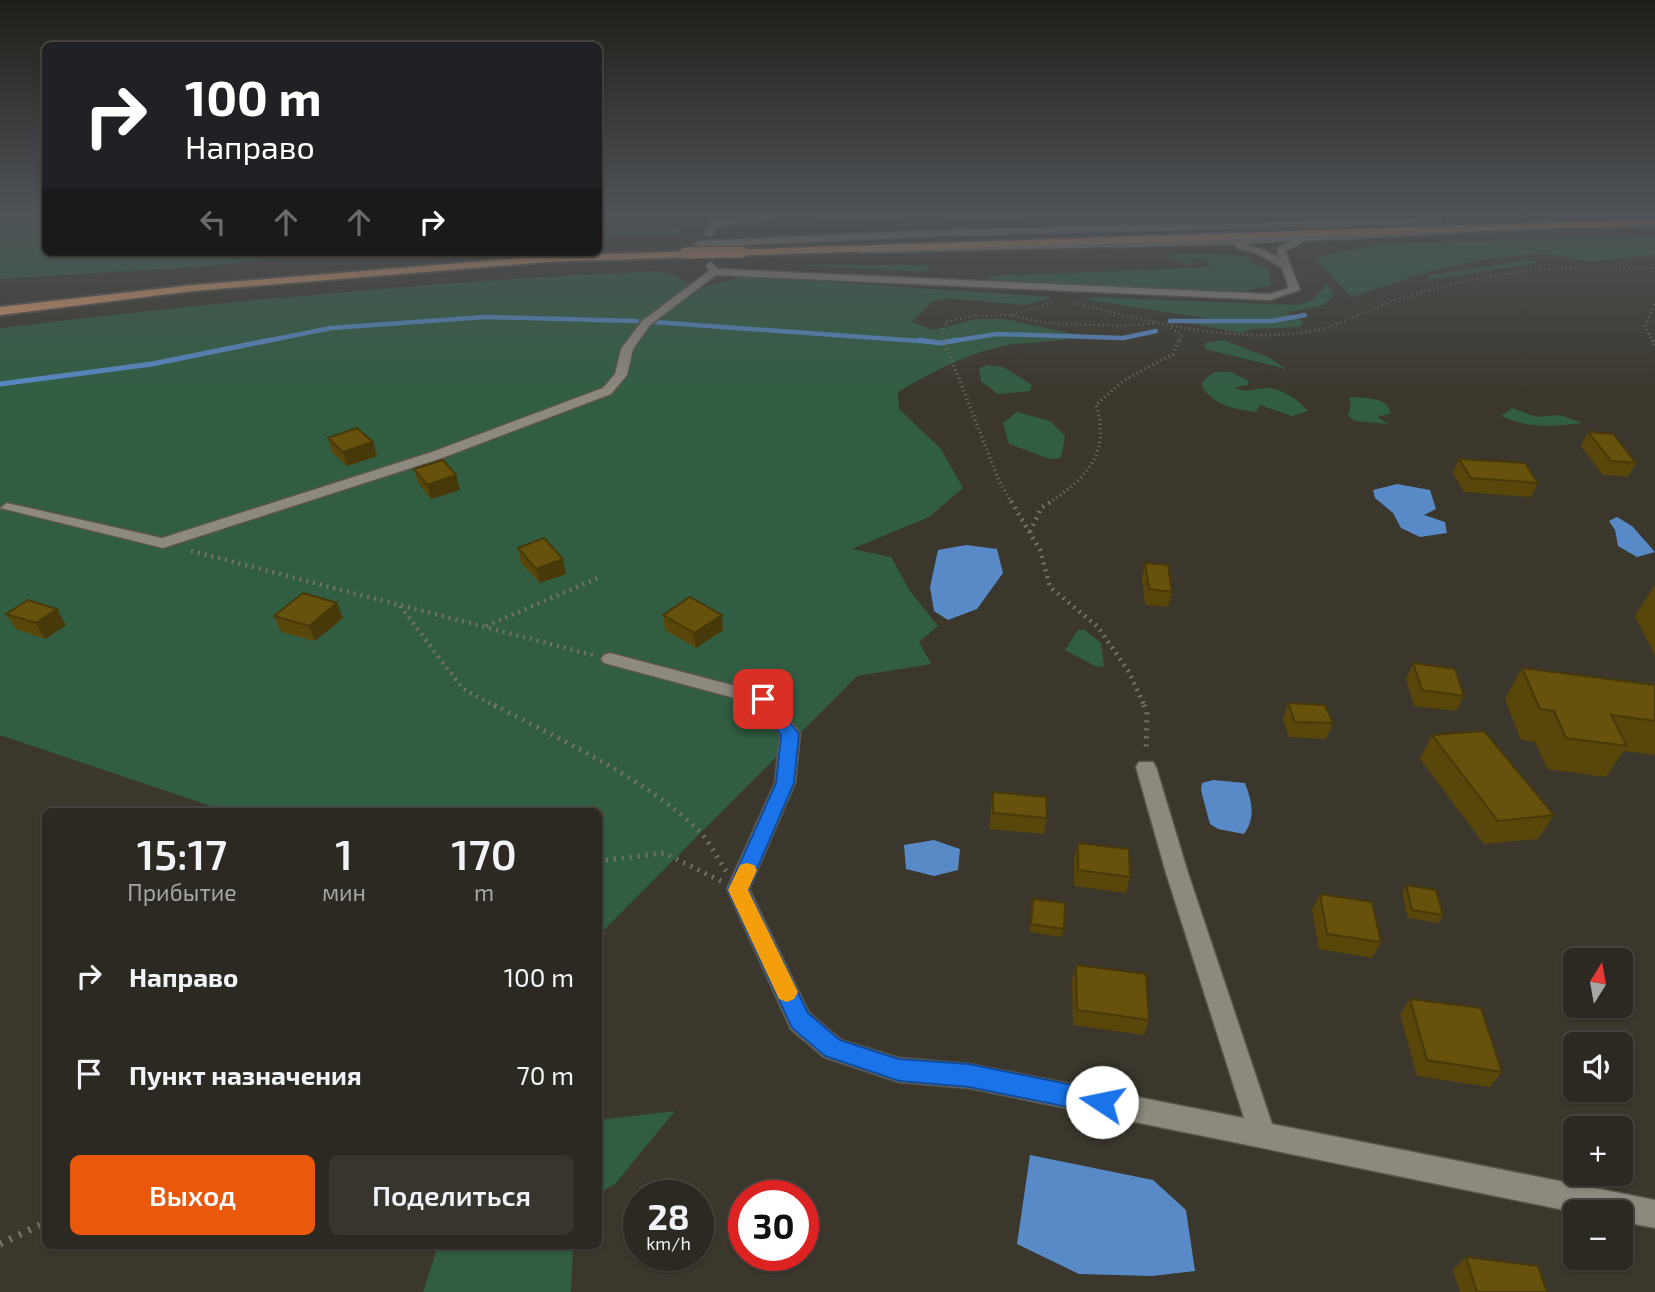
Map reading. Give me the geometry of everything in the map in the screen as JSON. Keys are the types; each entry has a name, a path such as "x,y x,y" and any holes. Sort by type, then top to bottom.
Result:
{"highway":[{"path":"0,302 97,289 273,274"},
{"path":"0,311 193,288 346,274"}],"street":[{"path":"7,507 163,543 437,454 607,391 621,375 627,349 646,323 706,274"},
{"path":"789,274 1058,293 1270,297 1295,290 1295,279 1291,274"},
{"path":"610,659 763,699 790,734 785,783 738,890 800,1021 833,1049 899,1070 969,1076 1655,1214"},
{"path":"1146,767 1177,873 1262,1135"}],"path":[{"path":"1146,767 1147,712 1129,672 1098,627 1050,587 1041,550 999,481 942,336 945,322 974,316 1009,315 1044,307 1058,293 1094,310 1167,326 1264,334 1309,332 1403,297 1466,279 1505,274"},
{"path":"1655,303 1645,326 1655,345"},
{"path":"1009,315 1044,323 1120,326 1153,323"},
{"path":"1030,532 1041,508 1072,488 1099,454 1101,424 1096,405 1123,381 1173,354 1182,335 1167,326"},
{"path":"163,543 610,659"},
{"path":"485,627 598,578"},
{"path":"399,605 463,689 573,746 657,797 700,832 738,890"},
{"path":"602,861 664,853 738,890"},
{"path":"0,1244 42,1224"}],"green space":[{"path":"0,274 76,274 0,279"},
{"path":"670,274 701,288 745,276 1052,297 1026,305 944,298 931,302 912,322 933,330 977,319 1005,319 1079,335 1053,341 1008,345 979,353 938,370 898,392 899,409 941,449 963,488 929,517 852,549 891,557 910,591 938,626 919,642 931,664 857,676 602,932 602,808 217,808 0,735 0,328 331,293 579,275"},
{"path":"1269,274 1271,285 1243,291 989,283 990,276"},
{"path":"1330,274 1422,274 1402,280 1352,297"},
{"path":"1436,274 1464,274 1425,280"},
{"path":"1328,283 1333,296 1324,305 1286,313 1303,321 1300,327 1252,329 1241,333 1188,323 1218,320 1089,300 1089,297 1298,305 1312,300"},
{"path":"1223,340 1268,357 1286,369 1205,349 1205,343"},
{"path":"989,365 1003,367 1032,385 1030,391 998,394 981,381 979,368"},
{"path":"1214,372 1231,372 1249,381 1248,385 1234,388 1239,390 1279,390 1308,411 1292,416 1260,405 1256,412 1226,405 1213,398 1202,387 1203,381"},
{"path":"1349,398 1385,404 1391,413 1377,417 1389,424 1354,421 1348,415 1351,405"},
{"path":"1512,408 1536,417 1560,415 1582,423 1541,426 1501,416"},
{"path":"1017,412 1050,421 1065,436 1061,458 1050,459 1009,444 1003,423"},
{"path":"1078,630 1085,630 1101,643 1104,666 1097,667 1065,650"},
{"path":"675,1111 615,1184 602,1191 602,1120"},
{"path":"437,1249 573,1249 571,1292 423,1292"}],"water":[{"path":"1397,484 1430,490 1436,509 1424,515 1445,522 1447,533 1420,537 1401,528 1393,513 1375,498 1373,490"},
{"path":"1617,517 1632,526 1655,552 1637,557 1618,546 1615,530 1609,521"},
{"path":"966,545 997,549 1003,573 977,609 948,620 934,611 930,587 938,550"},
{"path":"1213,780 1245,783 1252,809 1244,834 1218,829 1210,824 1201,790 1202,783"},
{"path":"934,840 960,849 958,870 934,876 906,869 904,845"},
{"path":"1030,1155 1153,1180 1186,1210 1195,1271 1152,1276 1079,1274 1017,1244"}],"building":[{"path":"357,428 373,442 343,452 328,438"},
{"path":"1588,432 1613,434 1636,463 1611,461"},
{"path":"1459,459 1525,463 1538,483 1471,478"},
{"path":"443,460 456,475 427,485 414,469"},
{"path":"544,538 563,559 536,569 518,548"},
{"path":"1145,563 1168,565 1172,592 1149,589"},
{"path":"303,593 337,603 309,626 274,616"},
{"path":"690,597 722,615 694,633 663,615"},
{"path":"28,600 57,609 36,623 6,614"},
{"path":"1413,663 1455,669 1464,696 1422,690"},
{"path":"1522,668 1655,685 1655,721 1611,715 1627,746 1566,738 1554,711 1540,709"},
{"path":"1288,703 1325,705 1333,723 1295,722"},
{"path":"1484,731 1554,815 1498,821 1432,735"},
{"path":"993,792 1046,797 1047,818 993,813"},
{"path":"1078,843 1129,849 1130,877 1078,870"},
{"path":"1406,885 1436,890 1443,915 1412,910"},
{"path":"1320,894 1372,902 1381,942 1327,934"},
{"path":"1033,899 1065,903 1064,929 1031,924"},
{"path":"1076,965 1146,974 1149,1020 1077,1010"},
{"path":"1410,999 1481,1008 1502,1072 1427,1060"},
{"path":"1466,1257 1538,1266 1547,1292 1477,1292"}],"waterway":[{"path":"1170,321 1272,321 1305,315"},
{"path":"261,342 331,328 485,317 637,321"},
{"path":"654,322 933,342"},
{"path":"946,342 997,334 1123,338 1156,331"},
{"path":"0,384 152,364 270,340"},
{"path":"920,340 940,343 957,340"}],"slow traffic":[{"path":"747,870 738,890 787,992"}],"route":[{"path":"763,699 790,734 785,783 765,834 738,890 800,1021 833,1049 899,1070 969,1076 1102,1102"}]}
